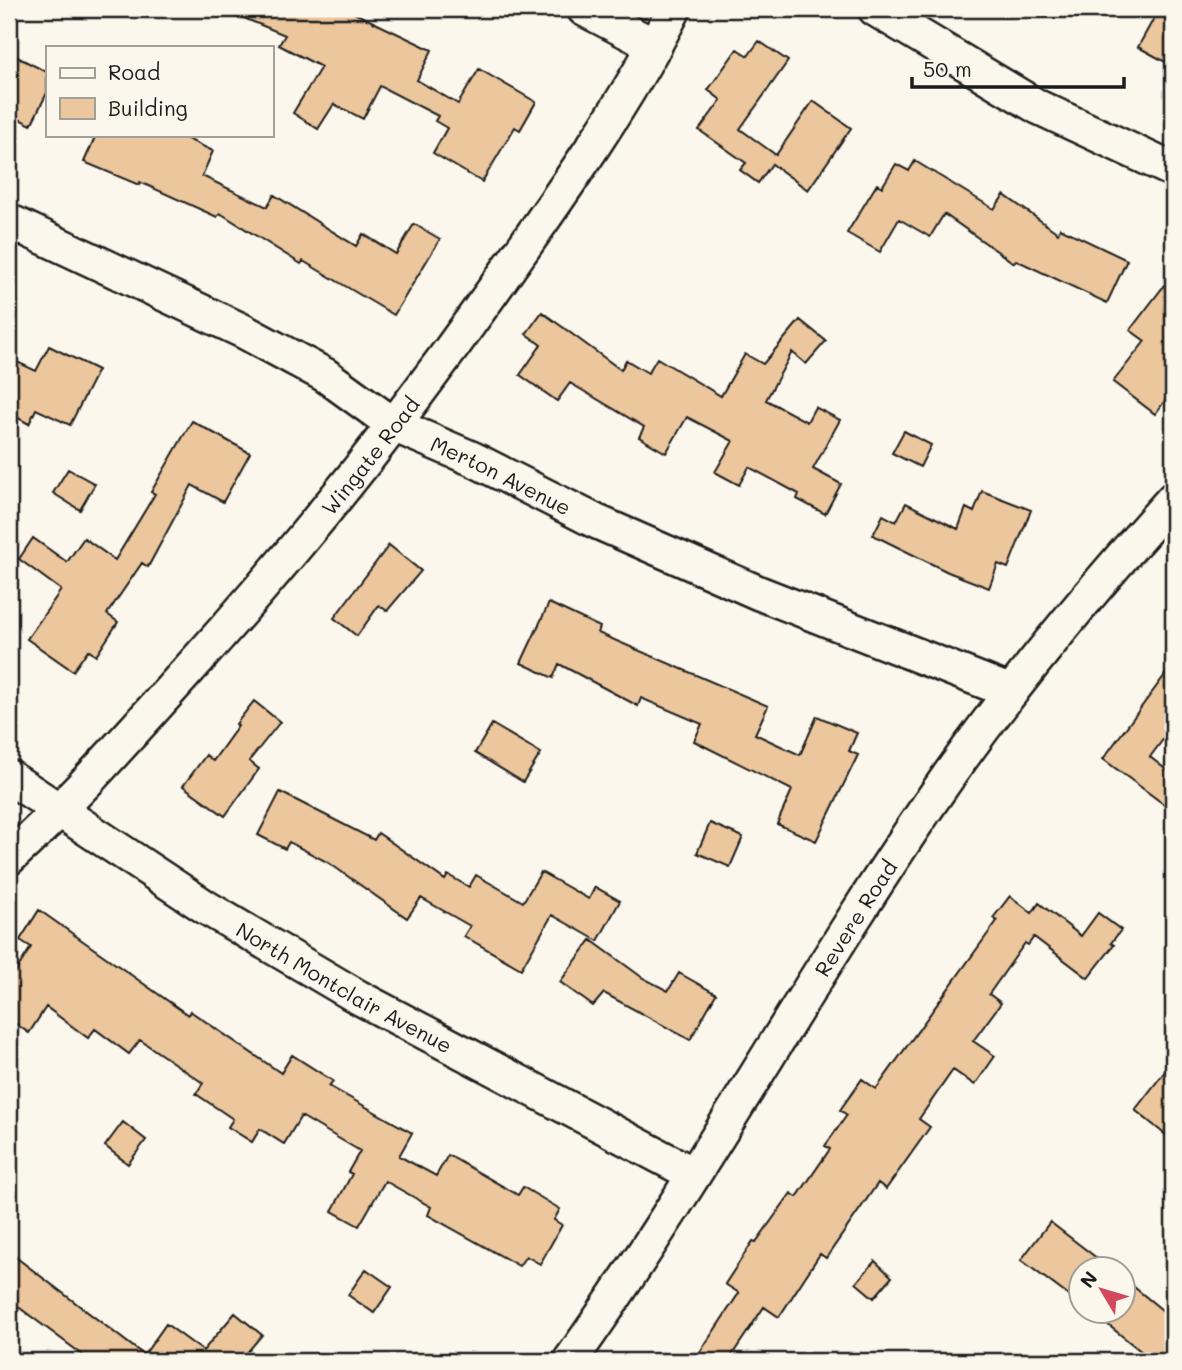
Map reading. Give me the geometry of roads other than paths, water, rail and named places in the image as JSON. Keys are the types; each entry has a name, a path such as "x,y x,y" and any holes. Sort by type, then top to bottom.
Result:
{"street":[{"path":"584,9 655,46"},
{"name":"Wingate Road","path":"9,858 60,812 239,615 347,488 534,232 655,46 674,9"},
{"path":"875,9 1038,107 1173,170"},
{"name":"Merton Avenue","path":"9,221 243,331 325,375 394,425 473,459 595,521 759,593 1011,692"},
{"name":"Revere Road","path":"570,1361 638,1266 693,1174 920,819 1011,692 1105,575 1173,499"},
{"name":"North Montclair Avenue","path":"9,777 207,908 358,997 693,1174"}]}
